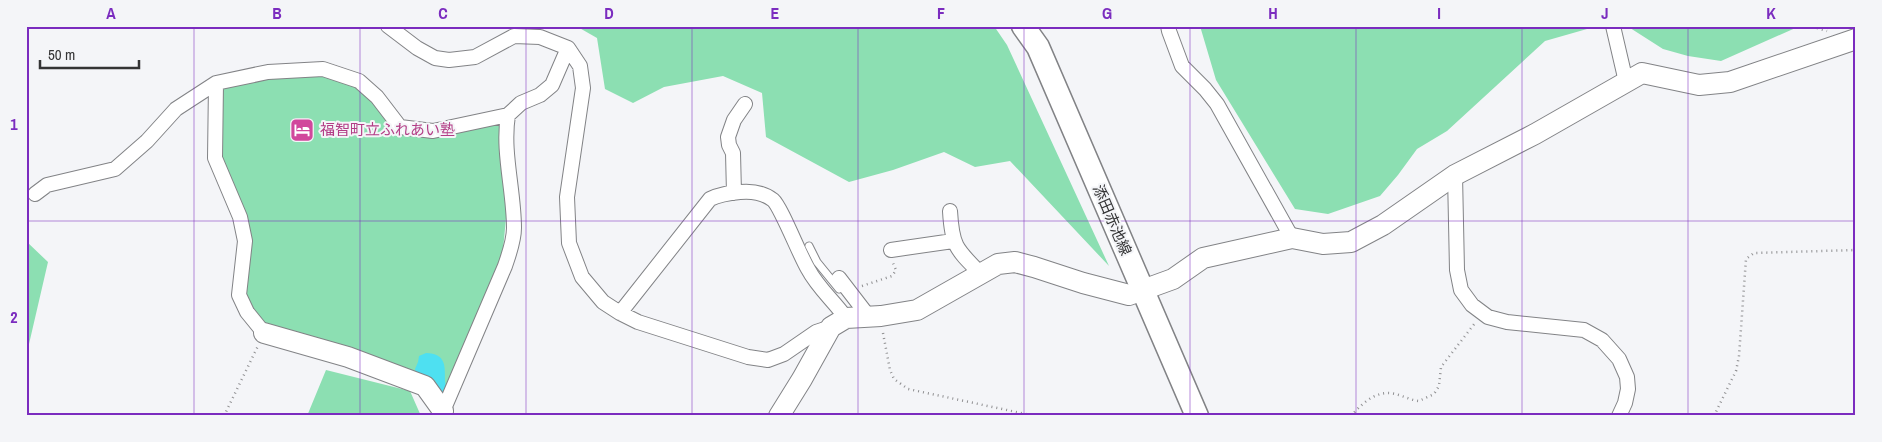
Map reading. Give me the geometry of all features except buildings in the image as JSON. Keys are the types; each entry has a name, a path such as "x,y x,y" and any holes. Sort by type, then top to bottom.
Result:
{"main road":[{"name":"添田赤池線","path":"1023,26 1038,47 1197,416"}],"street":[{"path":"388,26 416,48 435,58 449,60 475,57 514,36 540,37 568,48 580,66 583,88 567,197 569,243 582,277 604,302 638,322 748,357 768,360 784,354 816,332 858,317 916,310 998,264 1015,262 1129,295 1173,279 1203,258 1292,238 1324,244 1351,242 1382,225 1455,175 1535,134 1642,73 1699,85 1730,82 1856,39"},
{"path":"1168,26 1168,31 1182,66 1217,104 1292,238"},
{"path":"1613,26 1626,82"},
{"path":"35,194 46,185 116,169 147,141 176,109 216,83 268,72 323,69 359,81 377,97 400,127 433,131 508,114 521,103 540,95 552,85 568,48"},
{"path":"216,83 215,158 240,218 245,241 240,295 247,312 264,333 348,357 425,386 443,413"},
{"path":"734,193 733,153 728,144 728,137 734,120 745,104"},
{"path":"443,413 505,266 512,245 514,229 505,132 508,114"},
{"path":"1455,175 1457,270 1461,290 1472,305 1488,317 1507,322 1584,330 1602,340 1619,359 1627,377 1628,389 1625,403 1619,416"},
{"path":"620,313 710,199 720,194 748,191 763,194 774,201 808,270 821,289 838,306 858,317"},
{"path":"950,211 951,234 954,241 968,261 980,273"},
{"path":"891,250 954,241"},
{"path":"839,278 848,291 858,317"},
{"path":"779,416 802,379 858,317"}],"lane":[{"path":"809,246 817,262 838,287 858,317"}],"path":[{"path":"848,291 892,276 896,270 890,256 891,250"},
{"path":"1714,416 1736,371 1740,356 1746,259 1754,253 1856,250"},
{"path":"1351,416 1361,405 1375,395 1388,392 1419,401 1434,394 1439,386 1441,368 1482,313"},
{"path":"858,317 885,350 894,380 908,389 1035,416"},
{"path":"224,416 264,333"}],"green space":[{"path":"576,26 994,26 1007,45 1109,266 1010,161 975,167 944,152 893,170 849,182 766,137 762,93 723,76 664,87 633,103 605,89 597,38"},
{"path":"1200,26 1627,26 1594,27 1545,41 1447,131 1417,149 1380,196 1328,214 1295,209 1216,80"},
{"path":"1627,26 1800,26 1721,61 1688,56 1663,49"},
{"path":"295,71 359,81 400,127 499,123 503,182 507,208 502,260 446,400 264,333 239,295 245,241 215,158 216,83"},
{"path":"26,241 48,262 26,357"},
{"path":"326,370 410,391 421,416 307,416"}],"water":[{"path":"426,353 433,354 443,361 446,389 444,397 434,388 436,382 432,378 416,373 415,369 419,356"}],"place":[{"name":"福智町立ふれあい塾","path":"302,130"}]}
